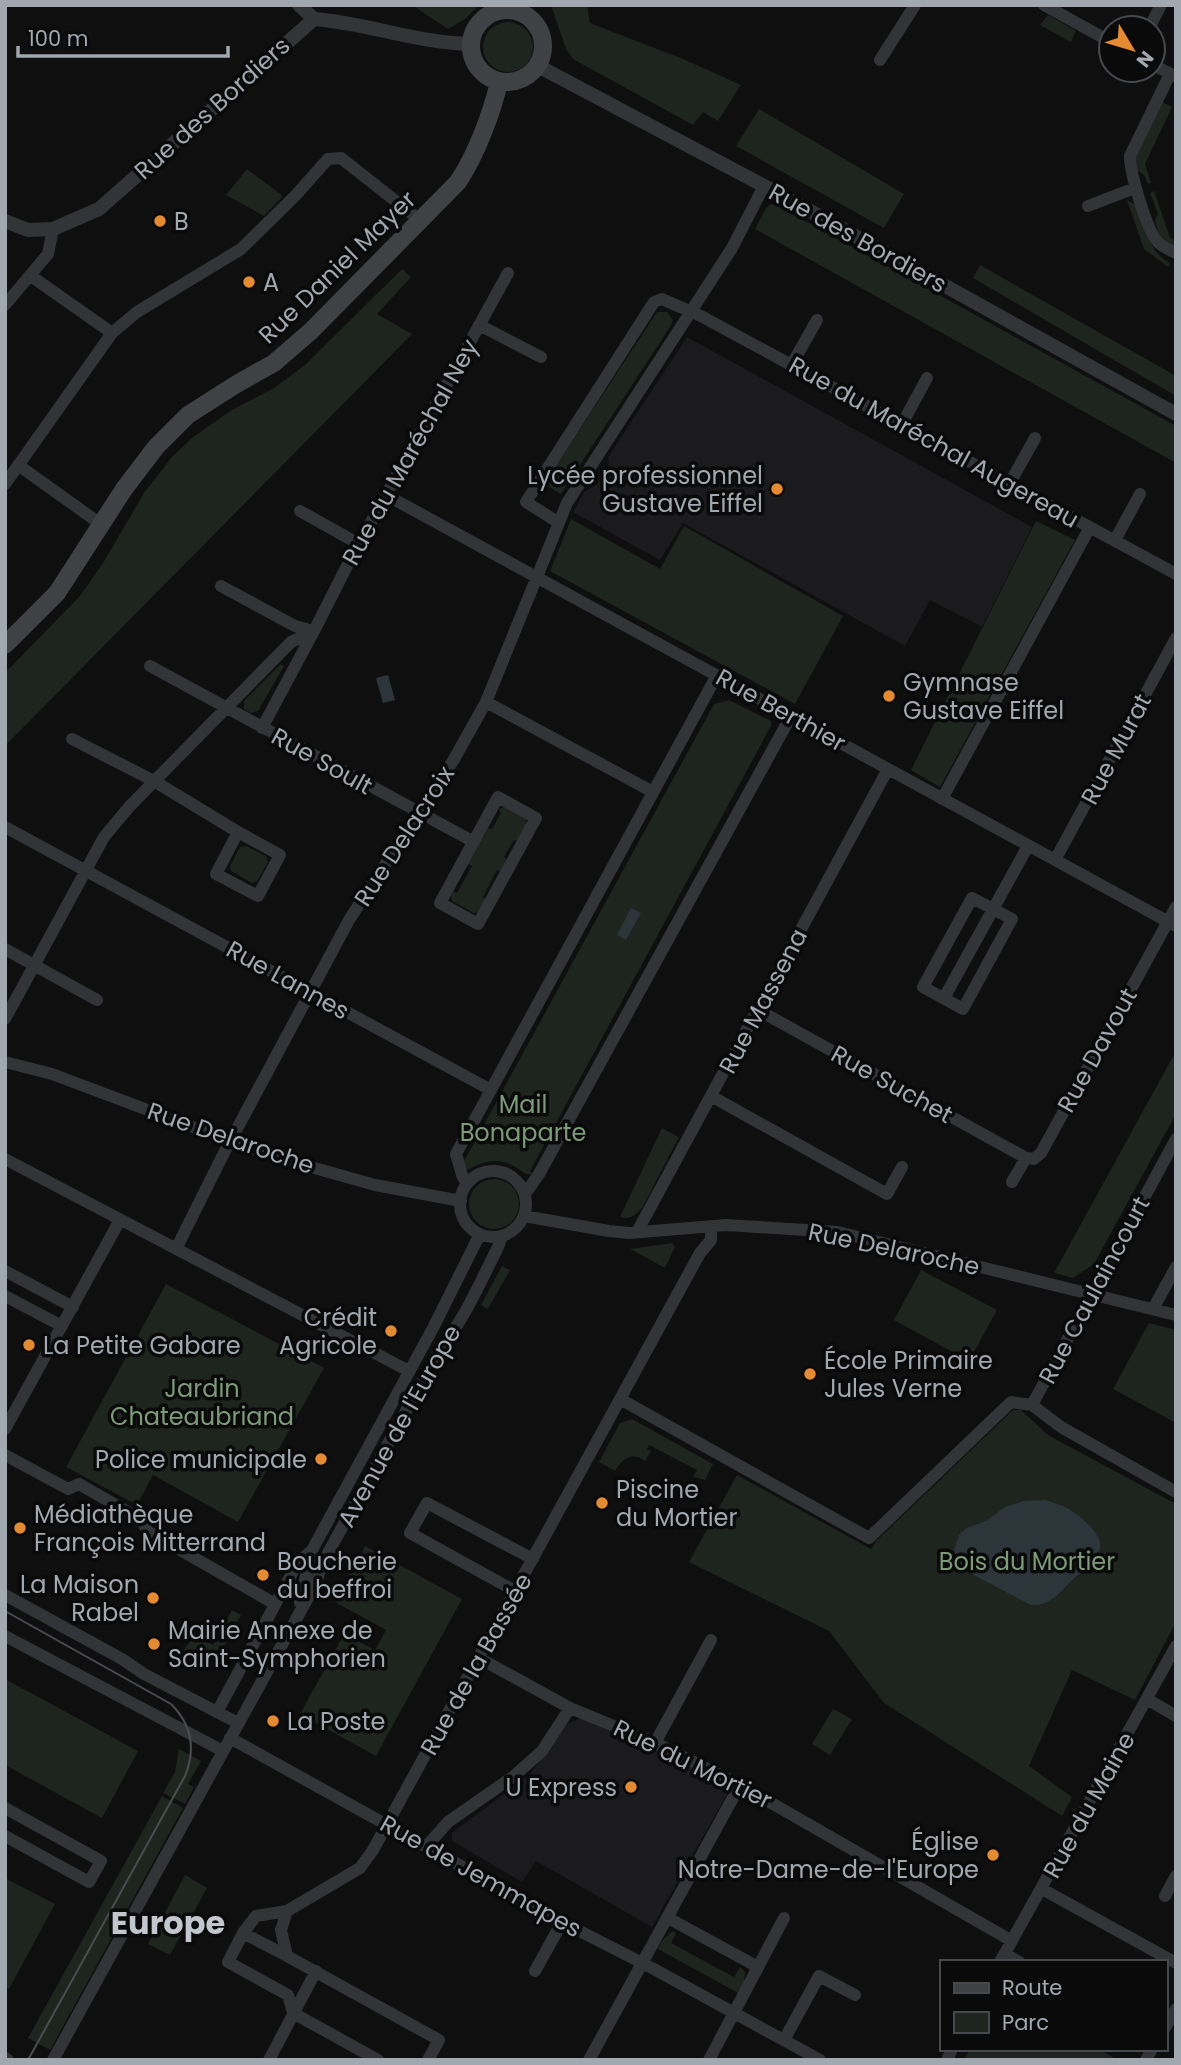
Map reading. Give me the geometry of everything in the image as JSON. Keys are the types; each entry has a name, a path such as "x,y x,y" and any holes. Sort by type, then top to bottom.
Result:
{"main road":[{"path":"521,8 542,34 544,45 538,66 521,80 499,82 478,69 472,57 472,33 486,15 521,8"},
{"name":"Rue Daniel Mayer","path":"5,645 57,593 124,489 156,447 188,415 274,363 311,331 458,182 466,170 495,100 499,82"}],"street":[{"path":"299,5 314,19"},
{"path":"880,60 915,5"},
{"path":"1044,5 1097,34"},
{"name":"Rue des Bordiers","path":"5,221 28,230 53,229 99,209 314,19 342,21 451,44 470,44"},
{"name":"Rue des Bordiers","path":"538,66 764,186 1176,414"},
{"path":"1173,75 1130,156 1130,168 1135,188 1157,242 1176,253"},
{"path":"5,484 112,333 137,312 241,249 328,159 338,156 341,158 421,221"},
{"name":"Rue Delacroix","path":"176,1249 230,1141 349,920 453,761 485,702 567,503 732,248 764,186"},
{"path":"1088,206 1135,188"},
{"path":"5,305 48,254 53,229"},
{"name":"Rue du Maréchal Ney","path":"262,728 359,544 508,273"},
{"path":"31,276 112,333"},
{"path":"559,523 526,502 653,302 662,299 692,311"},
{"name":"Rue du Maréchal Augereau","path":"692,311 1176,573"},
{"path":"792,364 817,320"},
{"path":"480,326 541,358"},
{"path":"902,424 927,378"},
{"path":"1010,483 1035,438"},
{"path":"18,465 102,525"},
{"path":"1115,540 1139,494"},
{"name":"Rue Berthier","path":"386,495 1172,924"},
{"path":"300,511 359,544"},
{"path":"942,799 1090,527"},
{"path":"221,586 295,626 314,631"},
{"path":"5,1019 104,837 129,807 291,642 314,631"},
{"name":"Rue Murat","path":"1055,860 1176,638"},
{"name":"Rue Soult","path":"150,666 474,842"},
{"path":"467,1184 456,1154 717,675"},
{"path":"485,702 653,792"},
{"path":"525,1194 552,1151 790,716"},
{"path":"72,739 154,781 280,855 258,896 216,874 239,832"},
{"name":"Rue Massena","path":"638,1232 888,769"},
{"path":"498,797 536,818 478,924 440,903 474,842 498,797"},
{"name":"Rue Lannes","path":"5,827 491,1090"},
{"path":"944,998 1028,846"},
{"path":"972,898 1012,919 963,1009 944,998 923,987 972,898"},
{"name":"Rue Davout","path":"1012,1182 1026,1158 1034,1159 1041,1153 1172,924 1176,907"},
{"path":"5,949 97,1000"},
{"name":"Rue Suchet","path":"758,1010 1026,1158"},
{"name":"Rue Delaroche","path":"5,1062 52,1073 286,1160 375,1185 461,1201"},
{"path":"711,1097 887,1194 902,1167"},
{"name":"Rue Caulaincourt","path":"1032,1405 1176,1139"},
{"path":"5,1159 409,1371"},
{"path":"484,1172 505,1173 521,1185 525,1194 524,1216 512,1232 491,1237 480,1234 465,1221 461,1201 467,1184 484,1172"},
{"name":"Rue Delaroche","path":"524,1216 609,1231 764,1227 838,1233 1176,1315"},
{"path":"5,1429 120,1220"},
{"name":"Rue de la Bassée","path":"243,1933 257,1916 287,1911 360,1868 388,1825 700,1253 711,1240 711,1227"},
{"name":"Avenue de l'Europe","path":"297,1616 311,1552 480,1234"},
{"name":"Avenue de l'Europe","path":"53,2060 316,1583 322,1564 440,1349 450,1336 502,1236"},
{"path":"1153,1309 1176,1268"},
{"path":"5,1271 73,1307"},
{"path":"5,1296 62,1326"},
{"path":"620,1399 869,1538 1011,1402 1032,1405 1061,1427 1176,1492"},
{"path":"5,1455 68,1489 79,1484 142,1520 147,1531 275,1604"},
{"path":"515,1591 410,1533 426,1503 533,1559"},
{"name":"Avenue de l'Europe","path":"217,1712 297,1564 311,1552"},
{"path":"5,1595 122,1659 144,1674 238,1723"},
{"path":"5,1636 223,1752"},
{"path":"655,1743 711,1640"},
{"name":"Rue du Maine","path":"1002,1958 1176,1646"},
{"name":"Rue du Mortier","path":"479,1658 570,1709 655,1743 740,1785 1012,1941"},
{"path":"1147,1699 1176,1716"},
{"path":"426,1847 448,1822 514,1776 542,1751 570,1709"},
{"name":"Rue de Jemmapes","path":"230,1738 562,1922 820,2060"},
{"path":"589,2060 740,1785"},
{"path":"5,1808 101,1860 89,1882 5,1836"},
{"path":"1165,1896 1176,1877"},
{"path":"1042,1889 1176,1963"},
{"path":"287,1911 281,1930 287,1956"},
{"path":"668,1918 758,1967"},
{"path":"709,2060 785,1918"},
{"path":"535,1971 562,1922"},
{"path":"379,2060 293,2013 288,1995 228,1962 243,1933 439,2040 428,2060"},
{"path":"269,2060 316,1971"},
{"path":"784,2040 819,1976 855,1996"},
{"path":"1167,2025 1176,2009"}],"shaded area":[{"name":"Lycée professionnel Gustave Eiffel","path":"687,337 1032,527 982,627 930,600 905,646 683,523 660,560 573,512 584,492 596,485 609,467 608,457"},
{"path":"388,675 395,700 383,703 376,678"},
{"path":"631,908 641,913 626,940 617,935"},
{"path":"1046,1500 1077,1515 1094,1531 1100,1543 1092,1562 1053,1598 1043,1604 1031,1605 964,1570 956,1560 954,1550 959,1535 966,1528 986,1521 1005,1507 1024,1501"},
{"path":"581,1718 712,1777 730,1789 652,1927 536,1861 522,1882 452,1841 452,1833 530,1774 567,1724"}],"green space":[{"path":"412,5 479,5 465,19 448,29"},
{"path":"551,5 587,5 590,23 741,85 718,121 703,112 693,125 573,59 566,49"},
{"path":"1048,15 1075,30 1071,42 1040,25"},
{"path":"508,22 526,29 533,47 526,65 508,72 490,65 483,47 490,29"},
{"path":"1162,102 1172,107 1145,164 1151,183 1148,184 1144,175 1137,170 1136,156"},
{"path":"759,109 904,194 884,228 736,146"},
{"path":"247,169 283,196 264,216 226,195"},
{"path":"1154,191 1170,238 1176,241 1174,247 1163,241 1159,233 1155,221 1158,214 1150,193"},
{"path":"1127,200 1139,211 1153,247 1170,263 1168,267 1144,249"},
{"path":"771,204 1176,426 1176,463 755,229"},
{"path":"980,265 1176,376 1176,396 973,278"},
{"path":"402,269 411,277 377,314 412,334 5,746 5,673 80,596 103,563 144,493 172,457 192,438 230,411 274,388 305,365"},
{"path":"657,312 667,312 673,320 670,327 561,494 544,484"},
{"path":"571,519 660,569 684,526 843,616 795,704 550,571"},
{"path":"1036,521 1075,540 940,787 911,770"},
{"path":"281,664 284,666 258,711 251,713 244,709 244,701"},
{"name":"Mail Bonaparte","path":"729,700 771,721 771,726 530,1171 532,1174 526,1174 511,1164 498,1161 486,1162 467,1170 464,1161 714,704"},
{"path":"504,807 526,819 527,824 504,857 507,860 501,872 497,870 483,897 485,899 479,912 474,913 452,901 451,895 453,891 457,893 472,866 468,864 488,828 492,829 501,813 498,809"},
{"path":"246,846 266,856 268,862 258,880 252,883 231,871 230,866 240,847"},
{"path":"1176,1051 1176,1114 1094,1264 1073,1278 1054,1273"},
{"path":"662,1128 679,1137 642,1208 632,1216 620,1217"},
{"path":"494,1179 512,1186 519,1204 512,1222 494,1229 476,1222 469,1204 476,1186"},
{"path":"672,1243 675,1247 665,1268 630,1249"},
{"path":"502,1266 510,1270 488,1309 481,1305"},
{"path":"921,1270 997,1310 969,1361 894,1320"},
{"name":"Jardin Chateaubriand","path":"166,1284 324,1368 238,1522 153,1475 137,1505 66,1467"},
{"path":"1149,1323 1176,1330 1176,1423 1113,1389"},
{"name":"Bois du Mortier","path":"1013,1410 1021,1410 1048,1435 1176,1504 1176,1622 1135,1700 1072,1670 1029,1766 1072,1797 1062,1816 884,1703 829,1631 689,1562 737,1475 871,1549 877,1540"},
{"path":"632,1419 713,1464 705,1480 693,1477 697,1470 649,1445 647,1449 651,1451 645,1461 636,1457 628,1458 615,1471 599,1462 620,1423"},
{"path":"365,1546 462,1599 376,1756 300,1714 344,1634 375,1650 386,1630 335,1602"},
{"path":"232,1610 241,1615 213,1667 183,1651 194,1636 213,1645"},
{"path":"5,1679 138,1751 102,1818 5,1765"},
{"path":"833,1709 852,1719 830,1755 812,1744"},
{"path":"179,1749 201,1761 188,1784 194,1787 185,1804 163,1793 175,1772"},
{"path":"162,1796 183,1808 50,2050 28,2038"},
{"path":"185,1875 207,1888 170,1955 148,1944"},
{"path":"5,1878 55,1904 9,1989 5,1987"},
{"path":"672,1931 676,1933 671,1943 734,1977 740,1967 745,1972 744,1982 738,1993 658,1949"},
{"path":"969,2051 1102,2051 1118,2060 964,2060"}],"tram line":[{"path":"5,1611 171,1704 184,1720 191,1747 185,1776 28,2060"}],"place":[{"name":"B","path":"160,221"},
{"name":"A","path":"249,282"},
{"name":"Lycée professionnel Gustave Eiffel","path":"777,489"},
{"name":"Gymnase Gustave Eiffel","path":"889,696"},
{"name":"Crédit Agricole","path":"391,1331"},
{"name":"La Petite Gabare","path":"29,1345"},
{"name":"École Primaire Jules Verne","path":"810,1374"},
{"name":"Police municipale","path":"321,1459"},
{"name":"Piscine du Mortier","path":"602,1503"},
{"name":"Médiathèque François Mitterrand","path":"20,1528"},
{"name":"Boucherie du beffroi","path":"263,1575"},
{"name":"La Maison Rabel","path":"153,1598"},
{"name":"Mairie Annexe de Saint-Symphorien","path":"154,1644"},
{"name":"La Poste","path":"273,1721"},
{"name":"U Express","path":"631,1787"},
{"name":"Église Notre-Dame-de-l'Europe","path":"993,1855"}],"district":[{"name":"Europe","path":"168,1922"}]}
